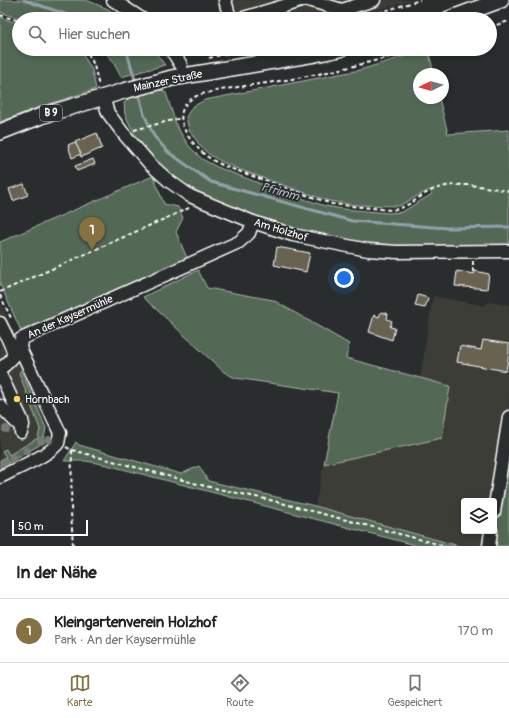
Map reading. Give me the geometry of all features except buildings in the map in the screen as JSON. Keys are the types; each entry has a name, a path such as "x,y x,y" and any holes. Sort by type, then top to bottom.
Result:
{"main road":[{"path":"468,12 501,0"},
{"name":"Mainzer Straße","path":"0,132 41,116 172,78 182,71 290,56"}],"street":[{"path":"112,0 131,12"},
{"path":"225,0 228,12"},
{"path":"308,0 342,10 374,0"},
{"path":"262,12 296,1"},
{"path":"174,56 182,71"},
{"name":"Am Holzhof","path":"103,97 108,113 123,133 150,164 169,181 190,196 253,222 293,235 368,250 397,252 509,251"},
{"name":"An der Kaysermühle","path":"58,443 60,433 20,348 21,339 239,242 249,233 253,222"},
{"path":"0,323 12,348 13,355 12,358 0,369"},
{"path":"0,374 22,420 22,430 0,406"},
{"path":"496,498 509,417"},
{"path":"0,477 28,464 48,452 58,443"},
{"path":"489,546 491,534"}],"path":[{"path":"381,12 420,0"},
{"path":"0,15 12,19"},
{"path":"497,25 509,21"},
{"path":"90,56 94,62 103,97"},
{"path":"392,56 364,64 303,77 198,95 189,100 183,109 181,118 187,134 198,148 209,158 224,166 332,204 391,210 400,209 431,191 443,186 456,184 509,191"},
{"path":"132,131 181,118"},
{"path":"0,292 189,208"},
{"path":"58,443 72,450 205,486 286,504 445,546"},
{"path":"72,450 71,512 73,546"}],"shaded area":[{"path":"216,0 413,0 369,12 219,12"},
{"path":"433,296 486,306 488,302 509,305 509,440 497,520 497,498 461,498 461,534 495,534 493,546 459,546 315,506 324,464 442,438 450,386 420,379"},
{"name":"Hornbach","path":"0,302 13,331 10,339 46,428 43,443 0,468"}],"green space":[{"path":"0,0 86,0 112,12 12,12 12,16 0,12"},
{"path":"0,17 12,21 12,56 84,56 92,70 96,89 37,108 0,122"},
{"path":"108,56 158,56 165,65 121,77"},
{"path":"405,56 430,56 433,68 413,68 413,104 440,104 448,134 509,130 509,245 399,246 353,243 295,230 212,200 173,177 156,161 137,139 125,115 124,103 129,98 162,90 166,93 177,127 189,146 202,159 217,167 274,189 325,206 389,213 402,212 432,194 429,190 399,206 355,205 329,201 224,163 210,155 201,147 189,130 186,117 192,107 205,100 360,70"},
{"path":"153,176 164,204 178,207 183,218 176,232 187,258 21,331 0,284 0,242"},
{"path":"198,270 207,288 273,300 349,344 346,358 450,386 442,438 324,464 338,393 235,378 224,372 143,297"},
{"path":"21,370 46,428 43,443 0,468 0,460 6,457 2,451 6,449 9,455 38,438 40,429 19,373"},
{"path":"509,440 509,546 493,546 495,534 497,534 497,520"},
{"path":"76,442 79,445 181,474 199,466 208,481 315,506 459,546 419,546 107,465 86,461 64,461"}],"waterway":[{"name":"Pfrimm","path":"24,0 59,12"},
{"name":"Pfrimm","path":"128,56 136,83"},
{"name":"Pfrimm","path":"138,92 144,114 154,136 168,152 211,182 352,221 448,228 509,227"}],"place":[{"name":"Kleingartenverein Holzhof","path":"92,250"},
{"name":"Hornbach","path":"17,399"}]}
